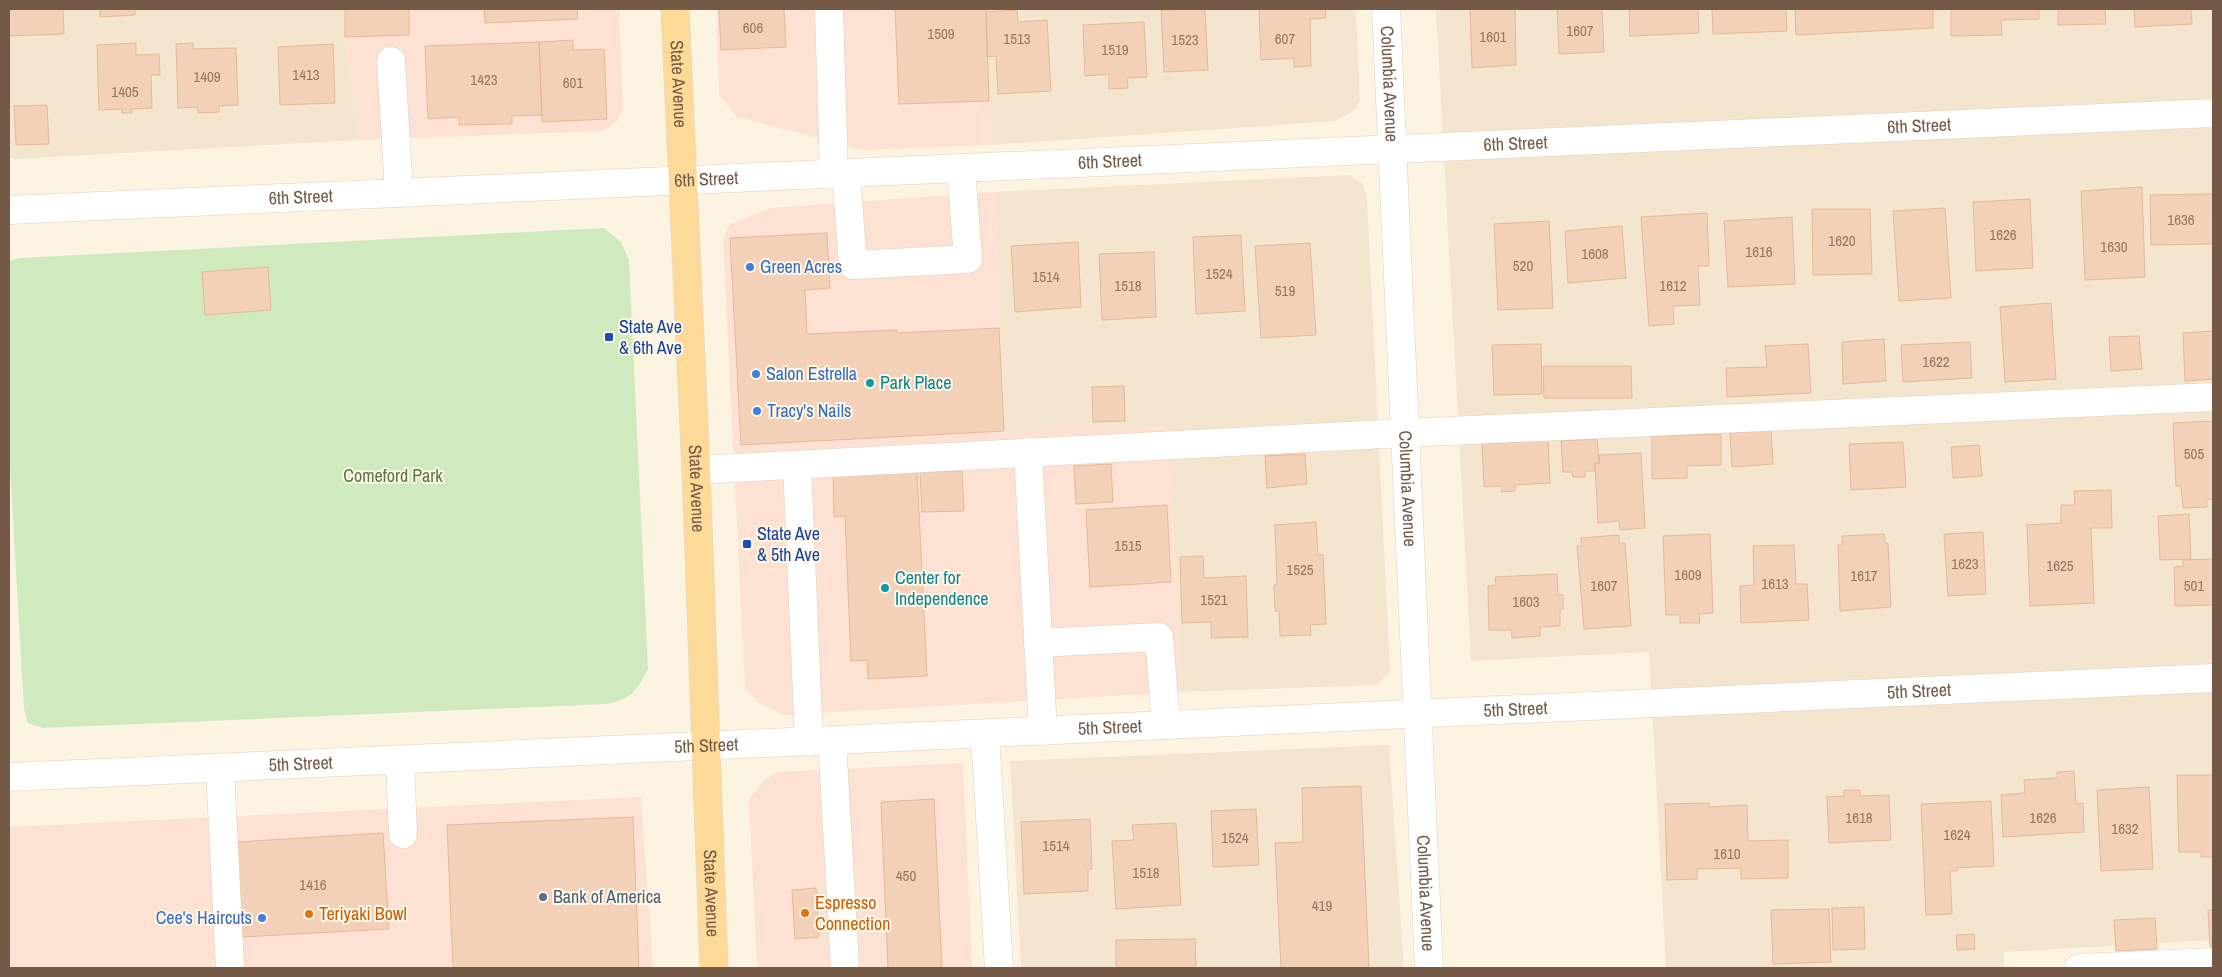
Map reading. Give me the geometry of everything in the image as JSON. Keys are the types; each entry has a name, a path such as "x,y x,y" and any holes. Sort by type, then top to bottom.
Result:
{"main road":[{"name":"State Avenue","path":"675,9 696,470 714,968"}],"street":[{"path":"829,9 840,174 853,265 968,259 962,168"},
{"name":"Columbia Avenue","path":"1386,9 1429,968"},
{"path":"391,61 399,193"},
{"name":"6th Street","path":"9,210 2213,113"},
{"path":"696,470 1405,433 2213,397"},
{"path":"1028,452 1043,730"},
{"path":"797,465 821,741 845,968"},
{"path":"1038,643 1159,637 1166,725"},
{"name":"5th Street","path":"9,777 2213,678"},
{"path":"985,734 998,968"},
{"path":"400,760 403,834"},
{"path":"220,768 230,968"},
{"path":"2079,968 2213,962"}],"shaded area":[{"path":"9,9 345,9 345,37 359,140 14,159 9,157"},
{"path":"345,9 619,9 623,109 617,121 603,131 359,140 345,37"},
{"path":"717,9 986,9 990,145 864,150 737,117 719,95"},
{"path":"986,9 1356,9 1360,100 1356,109 1336,121 990,145"},
{"path":"1436,9 2213,9 2213,940 2004,952 2004,968 1666,968 1649,652 1471,661"},
{"path":"1349,175 1362,183 1367,197 1390,671 1377,685 1181,692 1168,427 1004,431 994,192"},
{"path":"994,192 1004,431 1168,427 1181,692 784,715 757,702 745,687 723,243 729,225 771,208"},
{"path":"1389,745 1404,968 1021,968 1010,761"},
{"path":"963,763 972,968 757,968 749,799 765,780 777,772"},
{"path":"641,797 653,968 9,968 9,827"}],"green space":[{"name":"Comeford Park","path":"604,228 621,242 629,260 648,669 632,693 621,700 605,704 43,728 28,723 24,709 9,450 9,261 20,258"}],"building":[{"path":"9,9 63,9 64,34 9,36"},
{"path":"100,9 135,9 135,15 100,17"},
{"path":"345,9 409,9 409,35 345,37"},
{"path":"484,9 577,9 578,19 485,23"},
{"path":"719,9 784,9 786,47 721,50"},
{"path":"895,9 986,9 989,101 899,104"},
{"path":"1205,9 1208,70 1164,72 1161,10"},
{"path":"1259,9 1325,9 1326,18 1310,19 1311,66 1294,67 1294,58 1261,60"},
{"path":"1470,9 1515,9 1516,65 1472,68"},
{"path":"1557,9 1602,9 1604,52 1559,54"},
{"path":"1629,9 1698,9 1699,33 1630,36"},
{"path":"1712,9 1786,9 1787,31 1713,34"},
{"path":"1795,9 1933,9 1933,28 1796,35"},
{"path":"1951,9 2039,9 2039,19 2001,20 2002,35 1951,36"},
{"path":"2058,9 2105,9 2106,24 2058,25"},
{"path":"2134,9 2191,9 2192,24 2135,27"},
{"path":"1017,10 1018,22 1047,20 1051,91 998,94 996,56 987,57 986,12"},
{"path":"1144,22 1147,77 1127,78 1128,88 1109,89 1109,74 1085,76 1083,25"},
{"path":"573,40 573,50 604,49 607,119 542,122 539,42"},
{"path":"539,42 542,115 512,116 512,124 459,125 459,117 428,119 425,46"},
{"path":"136,43 136,55 159,54 160,75 151,75 152,108 131,109 132,113 122,113 122,109 99,110 97,45"},
{"path":"193,43 193,49 236,48 238,105 219,106 219,112 198,113 197,107 178,108 176,44"},
{"path":"333,44 335,103 280,105 278,47"},
{"path":"47,105 49,144 16,145 14,106"},
{"path":"2142,187 2145,277 2085,280 2081,191"},
{"path":"2212,194 2213,244 2151,245 2150,195"},
{"path":"2030,199 2033,268 1976,271 1973,202"},
{"path":"1945,208 1951,298 1899,301 1893,211"},
{"path":"1812,209 1870,209 1872,274 1813,275"},
{"path":"1707,213 1709,266 1698,266 1700,305 1673,306 1674,324 1649,326 1641,217"},
{"path":"1792,217 1795,284 1728,287 1724,221"},
{"path":"1549,221 1553,308 1498,310 1494,224"},
{"path":"1622,226 1626,278 1568,283 1565,231"},
{"name":"Park Place","path":"827,233 830,288 805,290 807,334 897,330 897,333 999,328 1004,431 741,445 730,238"},
{"path":"1241,235 1245,311 1196,314 1193,237"},
{"path":"1078,242 1081,307 1015,312 1011,246"},
{"path":"1310,243 1316,335 1261,338 1255,246"},
{"path":"1154,252 1156,317 1102,320 1099,254"},
{"path":"268,267 271,310 205,315 202,272"},
{"path":"2051,303 2056,379 2005,382 2000,307"},
{"path":"2213,331 2213,379 2185,381 2183,333"},
{"path":"2139,336 2142,369 2111,371 2109,337"},
{"path":"1884,339 1886,381 1843,384 1842,342"},
{"path":"1970,342 1972,378 1903,382 1901,345"},
{"path":"1541,344 1542,394 1494,395 1492,345"},
{"path":"1808,344 1811,393 1727,397 1726,368 1767,367 1765,346"},
{"path":"1543,366 1631,366 1632,398 1544,398"},
{"path":"1124,386 1125,421 1093,422 1092,387"},
{"path":"2213,421 2213,499 2207,499 2207,507 2183,508 2181,486 2176,486 2173,423"},
{"path":"1771,430 1773,464 1732,467 1730,433"},
{"path":"1721,434 1721,465 1687,466 1687,478 1652,479 1652,436"},
{"path":"1597,439 1599,463 1594,463 1595,471 1585,471 1585,477 1573,477 1572,472 1563,472 1561,441"},
{"path":"1548,440 1550,483 1515,485 1515,491 1502,492 1501,486 1484,487 1482,444"},
{"path":"1903,442 1906,487 1851,490 1849,444"},
{"path":"1979,445 1982,476 1953,478 1951,447"},
{"path":"1641,453 1645,528 1620,530 1619,521 1598,523 1595,463 1600,463 1599,455"},
{"path":"1305,454 1307,484 1267,488 1265,456"},
{"path":"1111,464 1113,502 1076,504 1074,466"},
{"name":"Center for Independence","path":"917,469 927,676 868,679 867,660 851,661 845,516 834,517 833,472"},
{"path":"962,471 964,511 922,512 920,472"},
{"path":"2111,490 2112,528 2091,528 2094,603 2030,606 2027,525 2061,523 2061,505 2075,505 2074,491"},
{"path":"1167,505 1171,582 1090,587 1086,510"},
{"path":"2189,514 2191,559 2160,560 2158,516"},
{"path":"1316,522 1318,555 1323,555 1326,624 1310,625 1311,635 1280,636 1279,611 1275,611 1274,585 1277,585 1275,525"},
{"path":"1983,532 1986,594 1948,596 1944,534"},
{"path":"1710,534 1713,613 1699,614 1700,623 1680,623 1680,615 1666,615 1663,536"},
{"path":"1884,534 1885,543 1888,543 1891,607 1840,611 1838,545 1842,545 1842,536"},
{"path":"1619,535 1619,543 1625,543 1631,626 1584,629 1577,546 1582,546 1581,538"},
{"path":"1794,545 1796,584 1807,584 1809,620 1741,623 1740,586 1754,585 1753,546"},
{"path":"1203,556 1204,578 1246,576 1248,637 1211,638 1211,622 1182,623 1180,557"},
{"path":"2213,559 2213,605 2175,606 2174,567 2183,566 2183,560"},
{"path":"1557,574 1558,595 1563,595 1563,609 1560,610 1560,626 1540,627 1540,636 1512,638 1511,630 1489,630 1488,586 1496,585 1495,577"},
{"path":"2074,771 2076,804 2083,803 2084,832 2003,837 2001,795 2025,793 2024,780 2057,778 2057,772"},
{"path":"2177,775 2213,775 2213,857 2201,857 2201,852 2179,852"},
{"path":"1361,786 1369,968 1281,968 1275,843 1303,842 1302,788"},
{"path":"2149,787 2153,869 2101,871 2097,790"},
{"path":"1844,790 1860,790 1860,796 1889,795 1891,840 1829,843 1827,797 1844,796"},
{"path":"934,799 942,968 888,968 881,802"},
{"path":"1991,801 1994,866 1957,868 1957,871 1950,871 1952,914 1926,915 1921,804"},
{"path":"1709,803 1709,807 1747,805 1748,841 1788,840 1788,878 1741,879 1741,868 1697,869 1697,879 1667,880 1665,804"},
{"path":"1256,809 1259,865 1213,867 1211,811"},
{"name":"Bank of America","path":"633,817 639,968 453,968 447,825"},
{"path":"1090,819 1092,869 1088,869 1088,891 1024,894 1021,822"},
{"path":"1176,823 1181,905 1116,909 1112,841 1134,840 1132,825"},
{"path":"383,833 389,929 242,937 237,842"},
{"name":"Espresso Connection","path":"816,888 819,937 795,939 792,890"},
{"path":"1864,907 1865,949 1833,950 1832,908"},
{"path":"1829,909 1831,962 1773,964 1771,910"},
{"path":"2208,910 2213,910 2213,947 2210,947"},
{"path":"2155,918 2157,949 2116,951 2114,920"},
{"path":"1974,934 1975,949 1957,950 1956,935"},
{"path":"1195,939 1196,968 1116,968 1116,940"}],"place":[{"name":"Green Acres","path":"750,267"},
{"name":"State Ave & 6th Ave","path":"609,337"},
{"name":"Salon Estrella","path":"756,374"},
{"name":"Park Place","path":"870,383"},
{"name":"Tracy's Nails","path":"757,411"},
{"name":"State Ave & 5th Ave","path":"747,544"},
{"name":"Center for Independence","path":"885,588"},
{"name":"Bank of America","path":"543,897"},
{"name":"Espresso Connection","path":"805,913"},
{"name":"Teriyaki Bowl","path":"309,914"},
{"name":"Cee's Haircuts","path":"262,918"}]}
